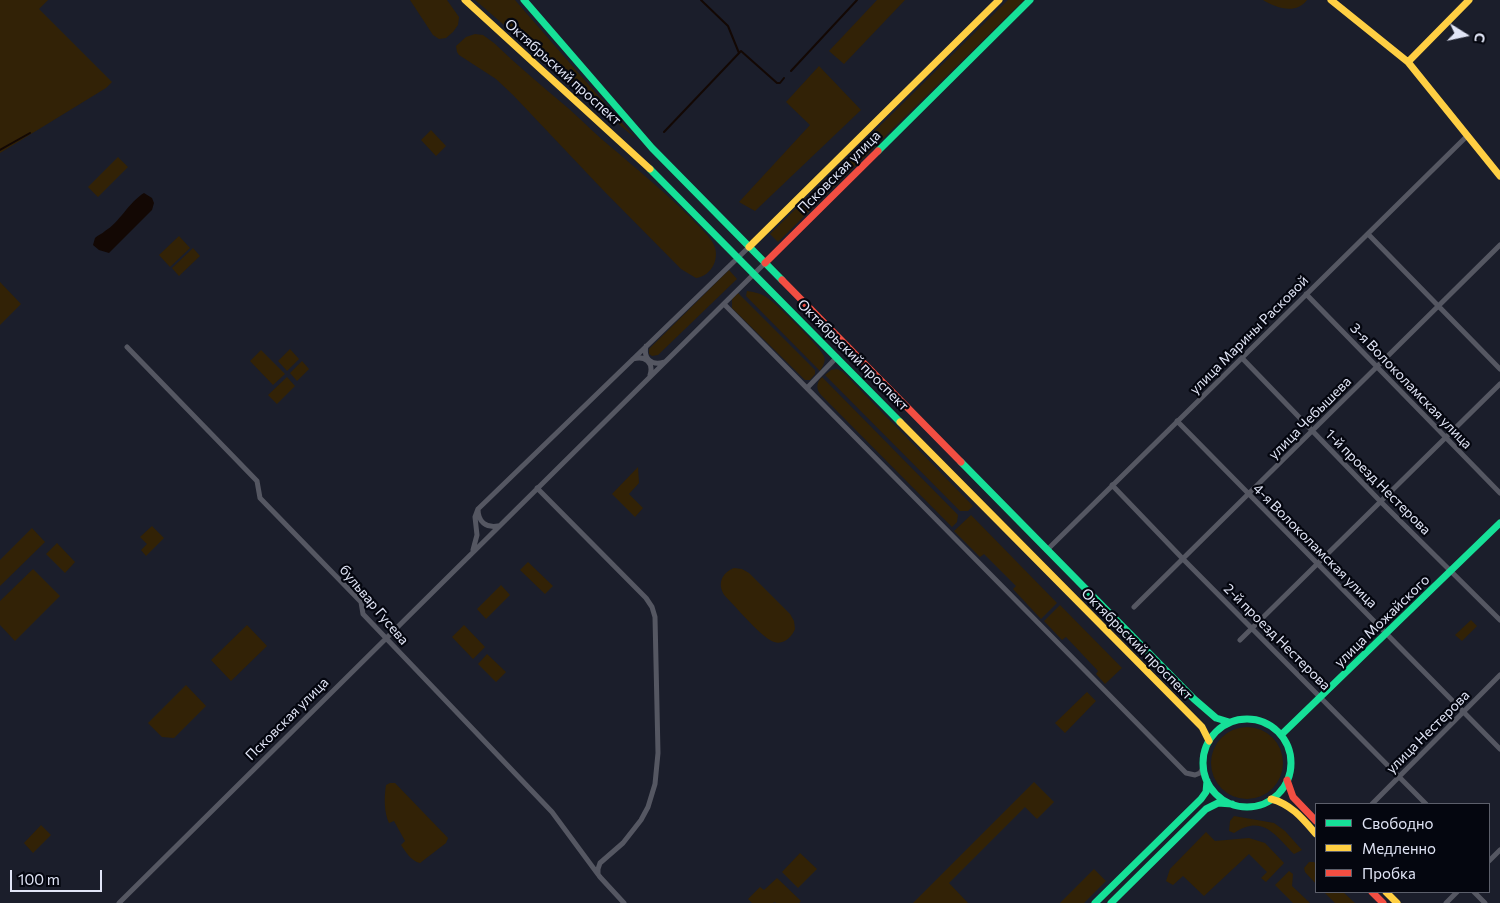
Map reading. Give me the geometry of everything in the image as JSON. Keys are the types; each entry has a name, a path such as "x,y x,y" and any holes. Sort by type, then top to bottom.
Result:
{"main road":[{"name":"Октябрьский проспект","path":"465,0 640,159 1196,721 1205,732 1209,741"},
{"name":"Октябрьский проспект","path":"524,0 652,148 1200,704 1216,718 1228,722"},
{"name":"Псковская улица","path":"749,247 999,0"},
{"name":"Псковская улица","path":"765,263 1030,0"},
{"path":"1331,0 1408,62 1500,176"},
{"path":"1408,62 1469,0"},
{"name":"улица Можайского","path":"1281,736 1500,523"},
{"path":"1095,903 1201,799 1206,789 1203,768 1204,754 1209,741 1217,730 1228,722 1241,719 1255,720 1267,724 1281,736 1288,749 1290,760 1287,780 1271,799 1250,806 1218,804 1206,809 1111,903"},
{"path":"1287,780 1293,797 1315,820"},
{"path":"1206,781 1217,795 1232,804"},
{"path":"1271,799 1288,806 1315,833"},
{"path":"1373,893 1383,903"},
{"path":"1387,893 1397,903"}],"street":[{"name":"улица Марины Расковой","path":"1047,550 1467,136"},
{"path":"1368,234 1500,369"},
{"name":"улица Чебышева","path":"1134,606 1500,245"},
{"name":"Псковская улица","path":"478,509 749,247"},
{"name":"Псковская улица","path":"119,903 765,263"},
{"name":"3-я Волоколамская улица","path":"1306,294 1500,493"},
{"path":"724,304 1175,761 1191,775 1199,774 1203,768"},
{"path":"646,346 646,355 651,362 659,364 666,361"},
{"name":"бульвар Гусева","path":"127,347 257,481 260,498 361,602 363,614 552,812 600,877 624,903"},
{"path":"807,388 837,357"},
{"path":"633,359 642,358 649,362 651,370 648,378"},
{"name":"1-й проезд Нестерова","path":"1242,358 1381,502 1500,620"},
{"path":"1240,640 1500,384"},
{"name":"4-я Волоколамская улица","path":"1177,421 1500,749"},
{"name":"2-й проезд Нестерова","path":"1112,485 1425,803"},
{"path":"537,488 646,598 652,607 655,617 658,760 655,784 648,807 636,827 623,843 599,865 600,877"},
{"path":"478,509 479,516 484,524 492,527 500,525"},
{"path":"472,553 477,535 475,517 478,509"},
{"name":"улица Нестерова","path":"1373,803 1500,675"},
{"path":"1490,860 1500,850"},
{"path":"1446,903 1456,893"},
{"path":"1475,893 1485,903"}],"shaded area":[{"path":"0,0 48,0 39,9 112,82 106,88 0,153"},
{"path":"410,0 447,0 459,17 458,25 446,38 439,39 433,35"},
{"path":"475,0 515,0 636,139"},
{"path":"877,0 905,0 844,64 829,51"},
{"path":"1008,0 1024,0 778,242 770,234"},
{"path":"1263,0 1307,0 1302,5 1286,9"},
{"path":"475,34 483,35 494,43 691,218 708,236 715,248 714,265 707,274 696,278 681,269 513,95 496,79 459,55 456,46 466,37"},
{"path":"819,66 861,110 755,211 739,202 810,125 786,102"},
{"path":"431,130 446,146 436,156 421,140"},
{"path":"118,157 128,167 98,197 88,187"},
{"path":"144,193 152,198 154,203 152,210 109,253 99,250 93,245 95,238 115,223"},
{"path":"179,236 190,248 170,267 159,255"},
{"path":"193,248 200,256 179,276 172,268"},
{"path":"729,270 737,279 658,355 652,356 649,354 649,349"},
{"path":"0,282 21,304 0,325"},
{"path":"747,291 767,297 821,351 825,358 820,371 746,296"},
{"path":"738,293 815,370 815,374 810,380 805,380 732,308 732,299"},
{"path":"290,349 299,359 287,371 278,361"},
{"path":"261,350 285,374 273,385 250,361"},
{"path":"302,361 309,369 297,381 290,373"},
{"path":"837,369 843,372 973,506 968,511 960,511 825,375 831,370"},
{"path":"287,377 295,386 277,404 268,395"},
{"path":"822,377 958,515 957,522 952,527 821,395 817,386"},
{"path":"638,467 639,483 629,494 643,508 635,517 612,494"},
{"path":"971,515 1057,603 1041,619 1013,589 1016,586 984,554 980,557 954,531"},
{"path":"152,526 164,538 146,556 141,550 147,544 140,537"},
{"path":"32,528 45,542 0,586 0,560"},
{"path":"57,543 75,562 65,573 46,554"},
{"path":"528,562 553,586 545,594 520,570"},
{"path":"734,568 742,569 749,573 790,614 794,621 795,629 788,639 778,643 765,637 725,596 721,588 723,576"},
{"path":"33,569 60,596 15,641 0,625 0,601"},
{"path":"501,585 510,595 486,619 477,609"},
{"path":"1060,605 1122,668 1105,684 1096,674 1098,671 1066,637 1062,640 1044,621"},
{"path":"1471,620 1477,626 1462,641 1455,635"},
{"path":"247,625 267,646 231,681 211,660"},
{"path":"464,625 485,647 473,659 452,637"},
{"path":"487,654 506,672 496,682 478,664"},
{"path":"186,685 206,706 174,738 162,737 148,723"},
{"path":"1087,692 1096,701 1065,733 1055,723"},
{"path":"1254,727 1273,737 1281,749 1283,763 1281,777 1273,789 1261,797 1240,799 1221,789 1213,777 1211,756 1221,737 1233,729"},
{"path":"1034,782 1054,802 1037,819 1025,807 949,883 968,903 913,903"},
{"path":"395,783 448,838 446,843 420,863 414,860 401,845 405,841 394,821 389,823 387,819 385,795 386,785"},
{"path":"1234,816 1274,823 1285,831 1302,850 1294,854 1274,834 1261,826 1244,828 1234,833 1229,831 1230,821"},
{"path":"41,825 51,835 33,853 24,843"},
{"path":"1206,832 1215,841 1249,838 1265,843 1284,863 1266,882 1261,878 1267,872 1249,854 1204,896 1183,876 1173,885 1166,881 1170,869"},
{"path":"800,853 817,869 798,888 782,872"},
{"path":"1309,862 1315,863 1315,883 1305,872 1304,868"},
{"path":"1094,869 1106,881 1084,903 1060,903"},
{"path":"1289,871 1293,874 1292,886 1310,903 1293,903 1275,885"},
{"path":"777,878 801,901 799,903 752,903 748,899 760,887 764,890"},
{"path":"1325,893 1344,893 1355,903 1335,903"}],"waterway":[{"path":"701,0 728,26 739,53"},
{"path":"791,71 857,0"},
{"path":"664,132 741,51 777,83 780,83 784,78"},
{"path":"0,150 30,133"}],"traffic: fast":[{"path":"524,0 652,148 782,280"},
{"path":"878,151 1030,0"},
{"path":"650,169 900,422"},
{"path":"961,462 1194,699 1216,718 1229,722"},
{"path":"1281,735 1500,523"},
{"path":"1247,719 1264,723 1278,732 1287,746 1291,763 1287,780 1278,794 1264,803 1247,807 1230,803 1216,794 1207,780 1203,763 1207,746 1216,732 1230,723 1247,719"},
{"path":"1095,903 1201,799 1206,792 1207,781"},
{"path":"1111,903 1206,809 1218,803 1232,804"}],"traffic: slow":[{"path":"465,0 650,169"},
{"path":"749,247 999,0"},
{"path":"1331,0 1408,62 1500,176"},
{"path":"1408,62 1469,0"},
{"path":"900,422 1202,727 1209,741"},
{"path":"1271,799 1291,808 1315,833"},
{"path":"1387,893 1397,903"}],"traffic: jam":[{"path":"765,263 878,151"},
{"path":"782,280 961,462"},
{"path":"1287,780 1293,797 1315,820"},
{"path":"1373,893 1383,903"}]}
